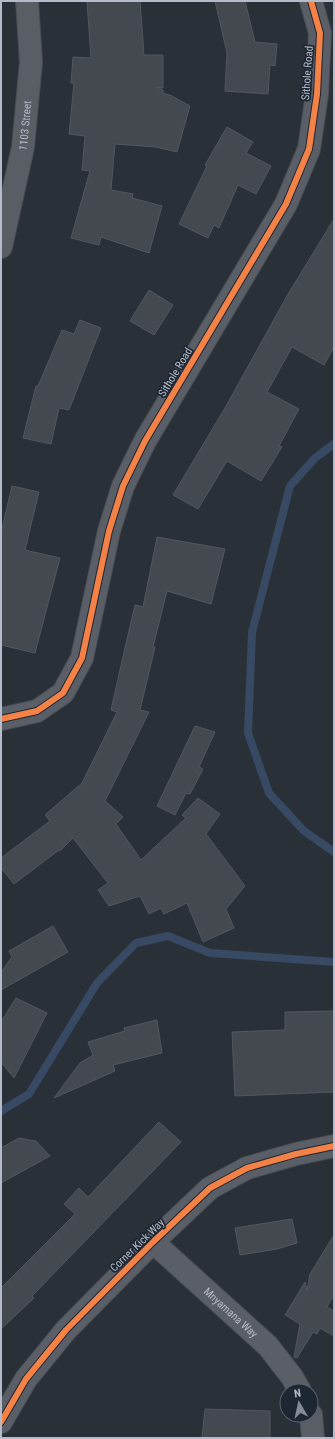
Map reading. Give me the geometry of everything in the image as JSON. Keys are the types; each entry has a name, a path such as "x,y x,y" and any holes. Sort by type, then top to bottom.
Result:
{"street":[{"name":"1103 Street","path":"1,247 23,147 31,62 27,1"},
{"name":"Sithole Road","path":"1,719 37,711 63,693 82,658 109,531 124,486 145,441 286,204 309,149 317,94 320,33 311,1"},
{"name":"Corner Kick Way","path":"1,1422 26,1379 66,1330 153,1242 210,1188 247,1168 296,1154 334,1146"},
{"name":"Mnyamana Way","path":"153,1242 268,1346 292,1376 296,1383"},
{"path":"312,1423 313,1438"}],"building":[{"path":"87,1 140,1 144,55 163,55 163,88 157,87 163,90 163,93 172,96 190,106 177,152 156,147 115,144 111,190 133,194 132,198 162,206 149,253 101,237 99,245 71,238 90,171 82,170 85,136 69,134 74,83 71,83 73,57 91,58"},
{"path":"215,1 245,1 255,42 277,44 275,66 270,65 268,94 225,91 227,53"},
{"path":"227,127 253,142 246,153 271,166 256,194 238,185 219,228 214,225 208,238 179,224 207,166 205,165"},
{"path":"334,219 334,347 324,365 292,347 267,392 299,409 279,446 282,447 261,481 227,461 198,509 173,495 225,408 287,296"},
{"path":"149,290 173,305 154,335 130,321"},
{"path":"80,320 101,328 69,410 59,408 51,444 23,438 36,386 38,386 62,330 74,334"},
{"path":"12,486 39,492 25,550 60,558 35,653 1,645 1,533"},
{"path":"157,537 225,549 211,604 167,591 153,647 155,647 140,710 149,712 105,801 123,817 116,824 141,860 186,818 182,815 198,798 220,814 206,834 245,886 226,909 234,928 203,942 187,903 164,914 161,908 149,914 140,896 109,906 98,890 108,883 73,838 60,851 59,850 14,884 1,868 1,858 50,821 45,815 82,783 117,712 111,710 124,652 135,605 143,607"},
{"path":"195,726 215,732 199,767 203,769 190,794 186,793 175,815 157,806"},
{"path":"53,926 68,952 1,990 1,972 12,957 9,951"},
{"path":"16,998 47,1013 14,1078 1,1062 1,1022"},
{"path":"334,1011 334,1092 235,1096 232,1032 285,1030 285,1012"},
{"path":"157,1020 162,1053 113,1065 115,1071 54,1098 80,1063 93,1055 88,1042 125,1031 124,1028"},
{"path":"159,1122 181,1142 32,1296 34,1298 1,1329 1,1288 75,1214 64,1204 79,1188 88,1197"},
{"path":"19,1138 36,1141 50,1156 1,1183 1,1148"},
{"path":"292,1219 297,1243 277,1249 240,1255 235,1228"},
{"path":"334,1235 334,1295 327,1307 334,1311 334,1336 320,1328 317,1334 313,1332 297,1358 294,1357 300,1324 285,1315 305,1282 307,1291 310,1274"},
{"path":"205,1409 270,1411 270,1438 202,1438"}],"waterway":[{"path":"334,444 315,458 290,486 252,632 248,733 269,793 304,831 334,852"},
{"path":"1,1111 29,1094 97,983 136,943 168,936 210,953 334,962"}],"cycle path":[{"path":"1,719 37,711 63,693 82,658 109,531 123,486 145,441 286,204 309,149 317,94 320,33 311,1"},
{"path":"1,1422 26,1379 66,1330 153,1242 210,1188 247,1168 296,1154 334,1146"}]}
